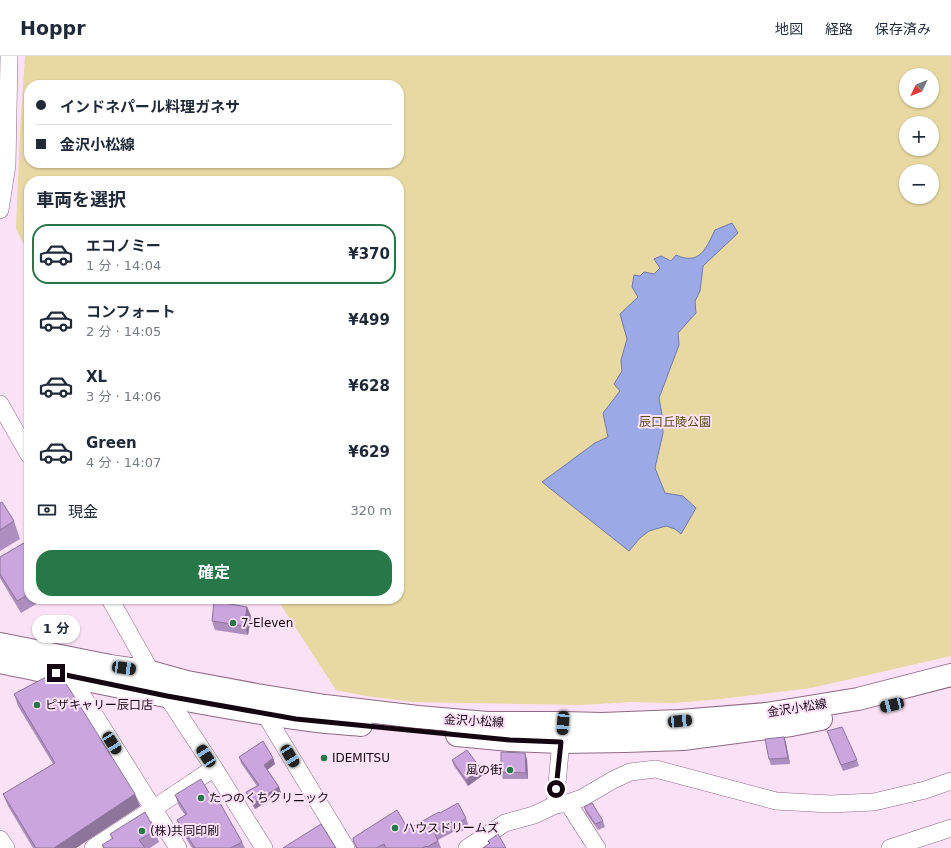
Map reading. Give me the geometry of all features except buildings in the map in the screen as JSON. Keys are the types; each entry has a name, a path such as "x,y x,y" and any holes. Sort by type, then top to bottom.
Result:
{"main road":[{"name":"金沢小松線","path":"0,644 110,666 151,672 188,682 325,706 418,717 487,723 625,741 684,739 791,725 863,711 951,690"},
{"name":"金沢小松線","path":"0,662 167,696 296,719 510,740 602,724 673,721 766,714 858,699 951,675"}],"street":[{"path":"0,210 4,164 9,56"},
{"path":"0,404 24,446"},
{"path":"113,604 151,672 264,848"},
{"path":"70,676 178,848"},
{"path":"265,714 346,848"},
{"path":"562,732 561,804 597,848"},
{"path":"93,848 214,768"},
{"path":"467,848 505,823 534,815 561,804 582,798 630,772 656,770 776,801 830,804 874,802 925,790 951,781"},
{"path":"890,848 951,828"},
{"path":"0,839 6,848"}],"green space":[{"name":"辰口丘陵公園","path":"25,56 951,56 951,656 811,688 674,703 631,702 581,705 414,702 366,696 336,690 280,604 404,604 404,176 24,176 24,245 16,228"}],"water":[{"path":"732,223 738,233 703,266 700,291 695,301 696,313 678,333 679,345 659,398 663,433 655,468 665,493 683,496 696,508 681,534 675,529 666,526 649,531 640,538 629,551 542,482 595,443 608,437 603,413 620,391 614,384 622,371 621,360 627,339 620,314 638,297 632,287 634,275 640,276 644,272 654,274 660,268 654,259 661,256 671,261 676,255 684,258 697,257 705,249 715,230"}],"place":[{"name":"7-Eleven","path":"233,623"},
{"name":"ピザキャリー辰口店","path":"37,705"},
{"name":"IDEMITSU","path":"324,758"},
{"name":"風の街","path":"510,770"},
{"name":"たつのくちクリニック","path":"201,798"},
{"name":"ハウスドリームズ","path":"395,828"},
{"name":"(株)共同印刷","path":"142,831"}],"route":[{"path":"56,673 167,696 296,719 510,740 561,742 556,789"}]}
